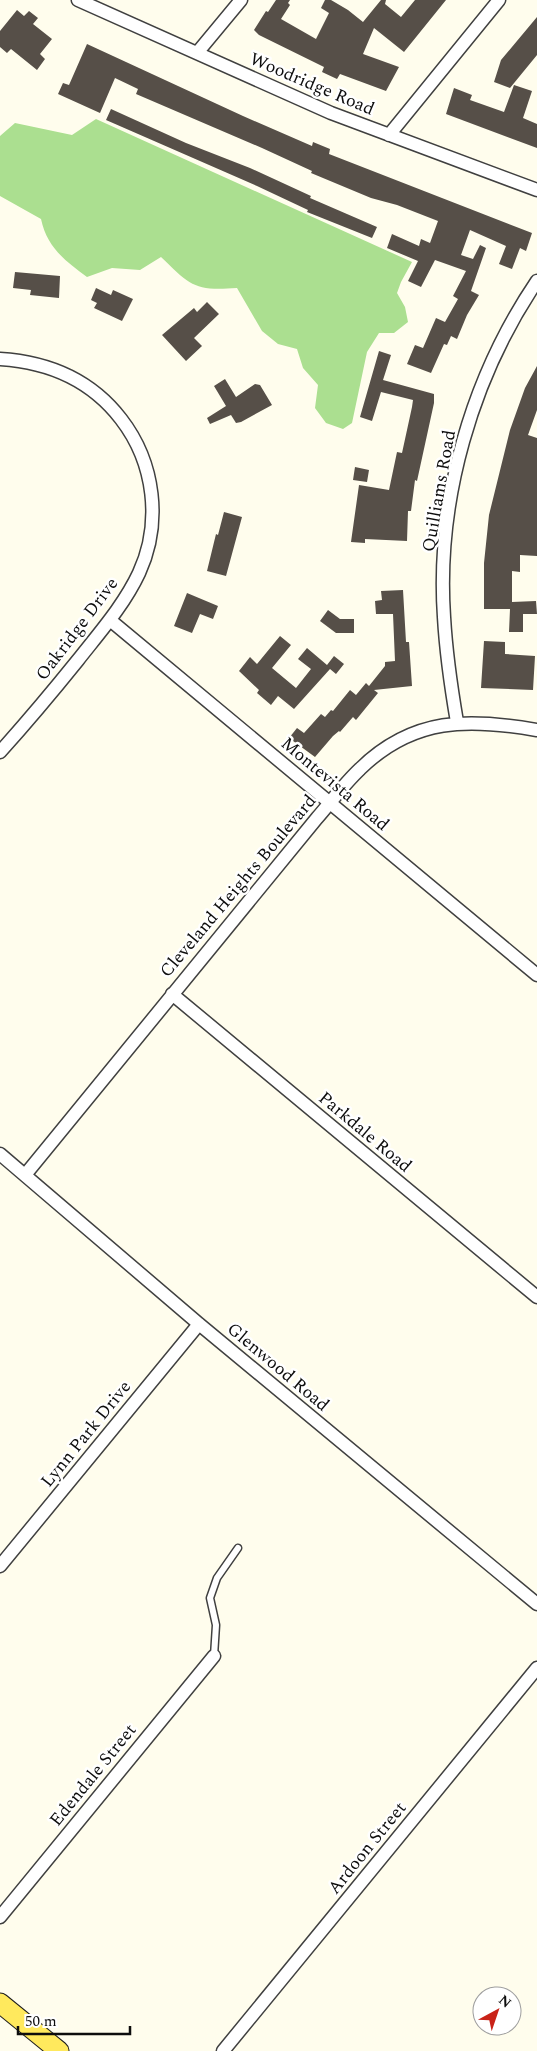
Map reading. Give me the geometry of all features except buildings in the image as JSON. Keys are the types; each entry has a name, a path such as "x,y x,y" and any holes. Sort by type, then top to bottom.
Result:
{"main road":[{"path":"0,2003 59,2051"}],"street":[{"name":"Woodridge Road","path":"78,0 305,102 537,190"},
{"path":"197,53 241,0"},
{"path":"389,135 499,0"},
{"name":"Quilliams Road","path":"456,722 444,616 445,547 451,500 468,426 487,371 512,321 537,282"},
{"name":"Oakridge Drive","path":"0,359 43,364 88,387 118,415 141,453 151,488 152,511 149,543 139,573 110,620 0,752"},
{"name":"Montevista Road","path":"110,620 537,975"},
{"name":"Cleveland Heights Boulevard","path":"25,1175 172,994 360,768 385,749 409,736 456,722 492,723 537,730"},
{"name":"Parkdale Road","path":"172,994 537,1297"},
{"name":"Glenwood Road","path":"0,1154 199,1324 537,1604"},
{"name":"Lynn Park Drive","path":"0,1566 199,1324"},
{"name":"Edendale Street","path":"0,1917 214,1656"},
{"name":"Ardoon Street","path":"223,2051 537,1668"}],"lane":[{"path":"214,1656 216,1625 210,1598 217,1578 238,1548"}],"green space":[{"path":"96,119 412,262 397,293 405,307 408,322 394,333 379,333 367,352 352,423 343,429 326,423 315,408 318,385 303,368 297,349 278,344 262,331 237,288 211,289 194,284 179,274 161,257 140,270 112,268 87,277 71,265 52,245 41,219 0,196 0,136 15,123 72,135"}]}
